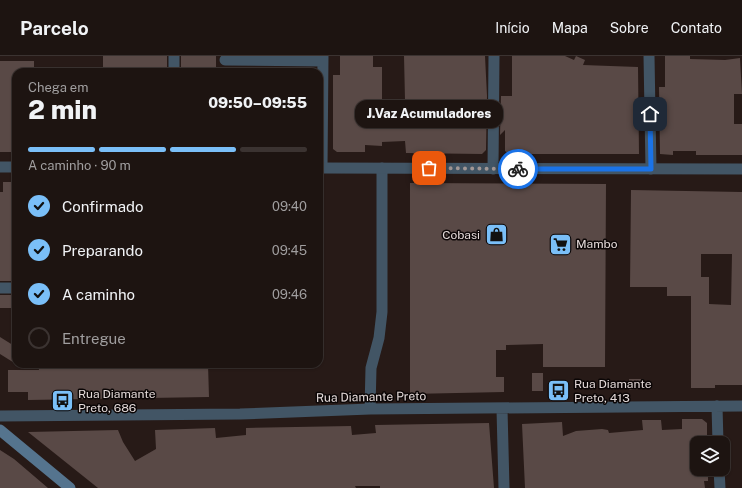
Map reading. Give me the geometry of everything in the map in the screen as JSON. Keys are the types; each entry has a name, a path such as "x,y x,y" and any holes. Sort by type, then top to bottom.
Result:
{"main road":[{"path":"0,430 70,488"}],"street":[{"path":"174,56 174,68"},
{"path":"493,169 494,56"},
{"path":"649,56 651,169"},
{"path":"225,60 323,58 323,68"},
{"path":"0,167 12,167"},
{"path":"323,168 742,169"},
{"path":"370,409 371,368 379,338 382,312 382,168"},
{"path":"0,288 12,288"},
{"path":"717,406 718,436"},
{"name":"Rua Diamante Preto","path":"0,416 240,414 370,409 742,406"},
{"path":"502,408 504,488"},
{"path":"719,476 720,488"}],"building":[{"path":"103,56 167,56 167,68 103,68"},
{"path":"181,56 216,56 216,68 181,68"},
{"path":"340,56 373,56 373,67 382,67 382,102 405,100 404,56 485,56 487,96 486,150 482,154 406,153 405,141 382,142 382,146 365,145 365,152 337,152 333,149 333,75 340,75"},
{"path":"512,56 565,56 574,60 576,56 585,60 583,65 638,67 639,154 509,154 505,151 505,130 500,135 501,96 512,96"},
{"path":"665,56 690,56 690,59 725,60 740,58 742,94 734,94 734,124 742,124 742,155 696,155 696,151 673,151 673,155 660,154 659,87 665,87"},
{"path":"0,61 34,61 34,68 12,68 12,152 0,152"},
{"path":"3,182 12,182 12,281 0,281 0,192 3,192"},
{"path":"410,183 606,184 605,367 543,367 543,344 506,345 506,350 496,350 496,377 504,377 504,392 410,394"},
{"path":"631,190 742,192 742,385 715,385 715,388 691,388 691,296 667,296 667,287 630,287","holes":["701,254 732,254 731,305 709,304 709,277 701,277"]},
{"path":"0,295 12,295 12,308 0,308"},
{"path":"0,337 12,344 12,362 0,354"},
{"path":"39,368 208,368 209,397 28,400 28,392 8,392 8,370 39,370"},
{"path":"532,373 543,373 543,391 532,391"},
{"path":"629,379 641,379 641,389 629,390"},
{"path":"682,419 702,419 707,423 707,436 690,436 690,476 708,476 708,481 704,481 705,488 525,488 522,424 562,422 563,436 576,431 602,429 608,430 609,433 643,430 642,420 661,420 662,430 682,429"},
{"path":"489,423 494,488 380,488 380,486 355,486 356,488 98,488 28,432 118,430 123,442 135,461 156,449 155,430 215,428 216,438 246,435 246,428 351,426 352,435 376,433 375,425"},
{"path":"0,450 14,459 48,488 0,488"}],"way so far":[{"path":"429,168 518,169"}],"place":[{"name":"J.Vaz Acumuladores","path":"429,168"},
{"name":"Cobasi","path":"496,235"},
{"name":"Mambo","path":"561,244"},
{"name":"Rua Diamante Preto, 413","path":"559,391"},
{"name":"Rua Diamante Preto, 686","path":"63,401"}],"route":[{"path":"518,169 651,169 650,114"}]}
